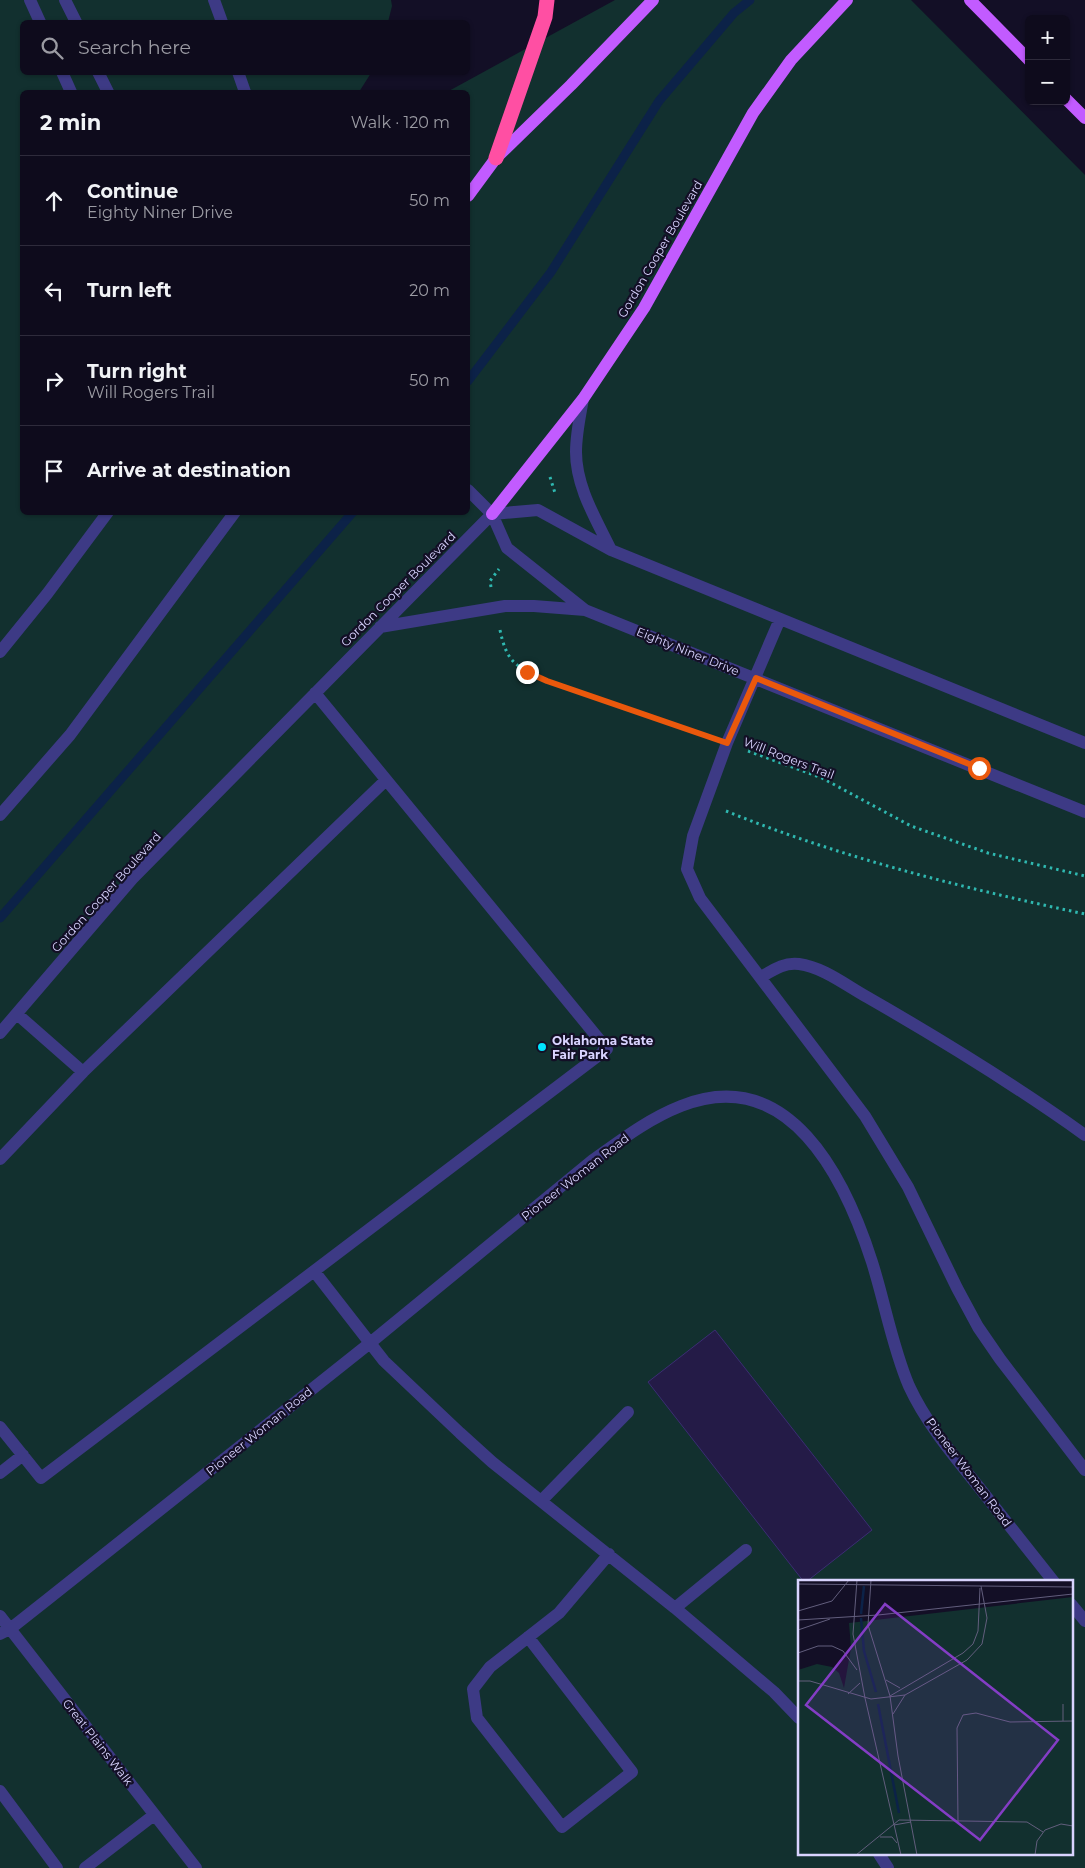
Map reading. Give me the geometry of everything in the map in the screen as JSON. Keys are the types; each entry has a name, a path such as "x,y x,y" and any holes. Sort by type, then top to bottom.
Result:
{"highway":[{"path":"496,158 545,17 547,0"}],"main road":[{"path":"470,193 496,158 571,85 653,0"},
{"name":"Gordon Cooper Boulevard","path":"492,514 583,399 644,308 753,113 791,60 846,0"},
{"path":"973,3 1025,56"},
{"path":"1070,103 1085,118"}],"street":[{"path":"30,0 39,20"},
{"path":"65,0 75,20"},
{"path":"214,0 221,20"},
{"path":"63,75 70,90"},
{"path":"100,75 107,90"},
{"path":"239,75 244,90"},
{"path":"583,399 577,433 576,454 579,474 583,491 611,550"},
{"name":"Eighty Niner Drive","path":"470,492 492,514 506,548 585,610 1085,812"},
{"path":"492,514 538,510 611,550 1085,744"},
{"name":"Gordon Cooper Boulevard","path":"0,1033 132,879 492,514"},
{"path":"0,652 47,594 106,515"},
{"path":"0,815 70,735 233,515"},
{"path":"380,626 506,606 585,610"},
{"path":"780,619 727,743 704,803 693,836 688,869 700,898 865,1116 908,1187 978,1327 1000,1359 1085,1470"},
{"path":"0,1427 41,1478 607,1049 315,693"},
{"path":"0,1159 84,1072 386,780"},
{"path":"760,977 779,966 799,964 820,971 913,1023 1037,1100 1085,1135"},
{"path":"17,1014 84,1072"},
{"name":"Pioneer Woman Road","path":"5,1631 370,1342 593,1160 660,1115 682,1105 726,1096 749,1099 772,1108 804,1133 827,1160 849,1202 872,1261 899,1359 915,1397 949,1450 1052,1580"},
{"path":"314,1271 370,1342 403,1380 492,1462 675,1608 774,1692 798,1717"},
{"path":"541,1501 628,1412"},
{"path":"0,1473 23,1455"},
{"path":"675,1608 746,1550"},
{"path":"528,1637 632,1772 562,1827 477,1718 473,1689 490,1667 528,1637 559,1613 608,1554"},
{"path":"1072,1605 1085,1621"},
{"name":"Great Plains Walk","path":"0,1616 5,1631 196,1868"},
{"path":"0,1791 57,1868"},
{"path":"85,1868 154,1815"},
{"path":"880,1856 888,1868"}],"path":[{"name":"Will Rogers Trail","path":"501,636 509,659 527,672 547,681 822,778 911,826 988,853 1085,876"},
{"path":"704,803 773,830 881,865 1023,901 1085,914"}],"green space":[{"name":"Oklahoma State Fair Park","path":"0,0 391,0 392,6 388,20 20,20 20,75 370,75 360,90 20,90 20,515 470,515 470,90 451,90 615,0 911,0 1085,175 1085,1868 0,1868"}],"building":[{"path":"715,1330 872,1530 809,1580 802,1580 648,1382"}],"waterway":[{"path":"470,378 551,272 659,101 734,13 750,0"},
{"path":"0,918 350,515"}],"place":[{"name":"Oklahoma State Fair Park","path":"542,1047"}],"route":[{"path":"527,672 547,681 727,743 756,678 979,768"}]}
